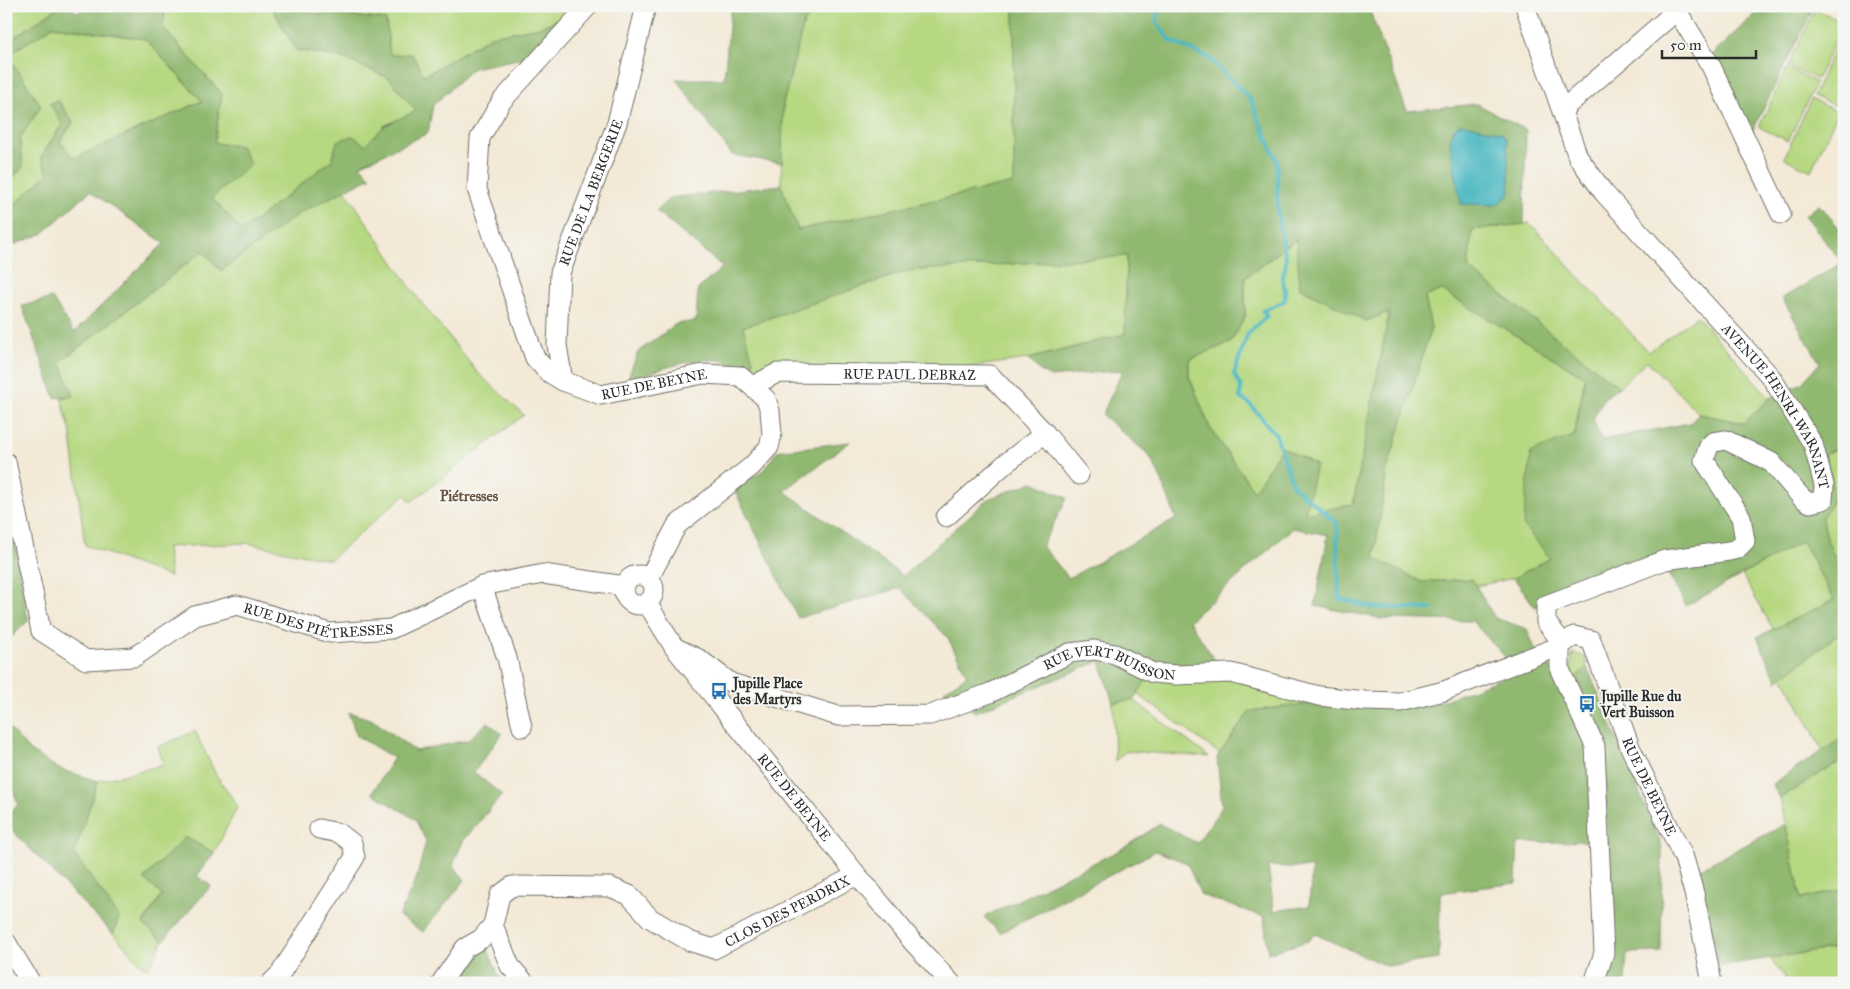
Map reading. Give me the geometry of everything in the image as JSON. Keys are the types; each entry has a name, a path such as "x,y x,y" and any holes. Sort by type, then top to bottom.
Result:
{"street":[{"name":"RUE DE BEYNE","path":"588,6 501,102 480,138 477,189 535,358 548,372 562,382 601,395 703,374 740,376 766,399 770,411 772,434 769,447 752,466 677,525 649,578"},
{"name":"RUE DE LA BERGERIE","path":"562,382 557,344 560,273 617,123 646,6"},
{"path":"1525,6 1562,110 1666,19 1673,6 1711,66 1781,214"},
{"name":"AVENUE HENRI-WARNANT","path":"1561,644 1546,622 1546,605 1666,560 1729,552 1737,549 1745,541 1741,517 1704,460 1708,446 1714,442 1726,440 1771,462 1802,498 1810,503 1822,500 1824,485 1813,444 1771,377 1604,193 1578,157 1562,110"},
{"name":"RUE PAUL DEBRAZ","path":"753,386 777,373 990,375 1045,434 1079,475"},
{"path":"946,517 1006,463 1045,434"},
{"name":"RUE DES PIÉTRESSES","path":"6,462 41,631 86,660 134,657 195,616 237,605 330,632 390,629 482,586 543,574 625,586"},
{"path":"643,575 649,578 654,583 654,597 643,606 630,603 623,591 629,578 643,575"},
{"path":"482,586 507,658 522,727"},
{"name":"RUE DE BEYNE","path":"647,603 674,647 912,941 951,983"},
{"name":"RUE DE BEYNE","path":"1561,644 1574,636 1591,640 1630,746 1684,858 1694,893 1712,983"},
{"path":"1561,644 1560,670 1595,746 1604,953 1594,983"},
{"name":"RUE VERT BUISSON","path":"674,647 699,659 732,683 838,716 930,714 990,693 1070,653 1094,650 1115,654 1153,672 1176,675 1232,673 1319,696 1365,701 1400,702 1444,690 1561,644"},
{"path":"270,983 280,974 355,857 352,843 339,833 319,829"},
{"name":"CLOS DES PERDRIX","path":"493,925 500,895 512,886 610,887 629,895 650,918 689,941 714,949 858,875"},
{"path":"441,983 465,948 481,939 493,925 510,966 525,983"},
{"path":"6,942 31,983"}],"green space":[{"path":"6,6 56,6 57,8 6,43"},
{"path":"56,6 71,6 75,12 108,6 165,6 163,28 222,94 214,143 240,146 251,164 212,198 242,231 332,160 337,141 353,136 365,145 384,126 416,111 389,78 340,57 296,50 271,6 288,6 317,14 386,20 390,55 412,54 424,76 491,36 540,27 561,18 572,6 581,6 533,56 473,68 433,105 428,133 360,165 371,177 298,214 221,271 203,251 60,362 74,396 55,398 22,306 52,298 74,333 164,243 90,191 42,234 8,247 6,246 6,217 9,209 48,174 41,157 62,124 50,104 58,100 73,122 60,142 74,158 202,101 145,39 53,26 8,55 41,106 20,138 23,167 6,185 6,130 13,125 6,116 6,43 57,8"},
{"path":"165,6 271,6 296,50 340,57 389,78 416,111 384,126 365,145 332,160 242,231 212,198 251,164 240,146 214,144 222,94 163,28"},
{"path":"288,6 572,6 561,18 540,27 491,36 423,76 390,55 385,20 317,14"},
{"path":"731,6 747,6 747,8 824,6 804,22 783,104 782,163 732,155 676,79 724,79"},
{"path":"824,6 1014,6 1014,183 797,230 781,185 783,104 804,22"},
{"path":"1014,6 1368,6 1407,111 1477,104 1526,130 1524,224 1472,230 1468,268 1619,387 1603,399 1593,419 1601,440 1690,423 1699,414 1744,423 1770,398 1802,383 1820,363 1782,298 1842,263 1805,215 1819,205 1844,233 1844,445 1825,454 1833,485 1832,503 1822,517 1828,542 1844,579 1844,630 1777,681 1757,637 1834,600 1802,541 1686,606 1661,561 1535,607 1514,578 1550,558 1523,525 1531,452 1575,435 1585,377 1441,290 1425,297 1431,328 1387,470 1374,558 1422,582 1472,579 1495,618 1527,629 1537,654 1509,661 1472,621 1383,619 1315,606 1328,535 1293,528 1189,621 1227,678 1149,677 1133,700 1113,703 1100,661 975,712 944,691 967,675 948,638 900,588 798,618 734,489 765,469 777,451 850,442 784,491 903,576 988,499 1033,482 1067,498 1042,546 1069,578 1176,519 1162,481 1149,455 1102,415 1123,370 1051,377 1041,372 1028,359 1125,334 1127,256 907,271 743,327 753,361 752,371 742,370 717,360 705,360 671,366 627,380 638,352 676,324 696,321 698,289 723,267 656,211 670,198 781,185 798,230 1014,183","holes":["1296,239 1300,288 1366,321 1389,312 1353,504 1305,514 1316,465 1282,447 1254,491 1210,428 1189,376 1189,360 1231,342 1245,317 1245,278"]},
{"path":"1764,6 1814,6 1748,140 1709,57"},
{"path":"1815,9 1844,22 1817,79 1788,66"},
{"path":"53,26 145,39 202,101 74,159 60,142 73,122 58,100 51,103 62,124 41,157 48,174 10,209 6,217 6,185 23,167 20,138 41,106 7,55"},
{"path":"1840,37 1844,39 1844,101 1841,108 1813,96"},
{"path":"1787,68 1816,82 1788,141 1759,127"},
{"path":"1811,99 1838,112 1811,171 1784,158"},
{"path":"345,190 417,297 477,372 524,415 411,502 405,494 330,560 247,543 167,547 170,577 85,545 70,429 61,398 73,396 60,362 204,250 221,271 298,214"},
{"path":"1530,223 1648,352 1697,316 1770,398 1744,423 1699,414 1647,361 1619,387 1468,268 1472,230"},
{"path":"1297,239 1366,321 1389,312 1354,504 1305,515 1254,492 1210,428 1189,376 1189,360 1231,342 1245,317 1245,278"},
{"path":"1127,256 1125,334 1028,359 955,369 752,371 753,361 742,327 907,271"},
{"path":"1441,290 1585,377 1550,558 1514,578 1476,586 1472,579 1422,582 1374,559 1387,470 1431,328 1425,297"},
{"path":"1844,445 1844,579 1828,542 1822,516 1832,503 1825,454"},
{"path":"6,490 28,621 6,642"},
{"path":"1802,541 1834,600 1773,629 1742,575"},
{"path":"1844,630 1844,737 1823,751 1783,676"},
{"path":"1573,653 1585,657 1587,667 1574,680 1570,669"},
{"path":"1547,661 1591,745 1596,841 1518,843 1516,883 1440,893 1439,959 1386,966 1315,934 1308,941 1268,953 1264,917 1201,895 1187,863 1156,851 1000,933 984,917 1122,849 1160,824 1197,843 1222,807 1217,757 1250,711 1318,703 1429,706","holes":["1268,866 1312,868 1309,906 1274,911"]},
{"path":"1587,667 1662,847 1661,952 1627,953 1625,983 1607,983 1612,956 1605,787 1574,680"},
{"path":"1149,677 1227,678 1318,703 1250,711 1220,754 1136,693"},
{"path":"1133,700 1209,757 1126,751 1115,761 1113,703"},
{"path":"348,712 373,720 415,751 468,740 488,722 502,734 474,772 502,795 463,841 453,865 465,880 423,932 399,916 417,877 426,841 415,819 372,793 394,758 357,736"},
{"path":"6,725 30,751 59,769 98,781 74,854 119,917 113,934 6,824 6,816 18,805 6,765"},
{"path":"195,731 216,775 238,806 214,853 185,837 144,879 162,895 143,923 163,941 148,969 113,934 119,917 74,854 98,781 164,765 158,747"},
{"path":"1844,737 1844,759 1780,798 1772,784"},
{"path":"1844,759 1844,889 1801,899 1780,798"},
{"path":"1786,824 1801,899 1844,889 1844,947 1719,966 1699,869"},
{"path":"185,837 214,853 197,876 211,886 163,941 143,924 162,895 144,879"},
{"path":"485,943 502,983 468,983 459,961"},
{"path":"1844,947 1844,983 1789,983 1770,958"}],"water":[{"path":"1461,123 1502,133 1507,140 1510,194 1497,205 1461,204 1450,144 1453,130"}],"waterway":[{"path":"1159,6 1156,22 1171,41 1209,58 1250,99 1277,161 1278,218 1286,258 1282,276 1285,300 1263,311 1267,316 1248,333 1234,374 1241,387 1240,398 1249,403 1276,435 1293,486 1337,523 1339,598 1369,607 1433,609"}],"place":[{"name":"Jupille Place des Martyrs","path":"719,691"},
{"name":"Jupille Rue du Vert Buisson","path":"1587,704"}],"district":[{"name":"Piétresses","path":"469,496"}]}
